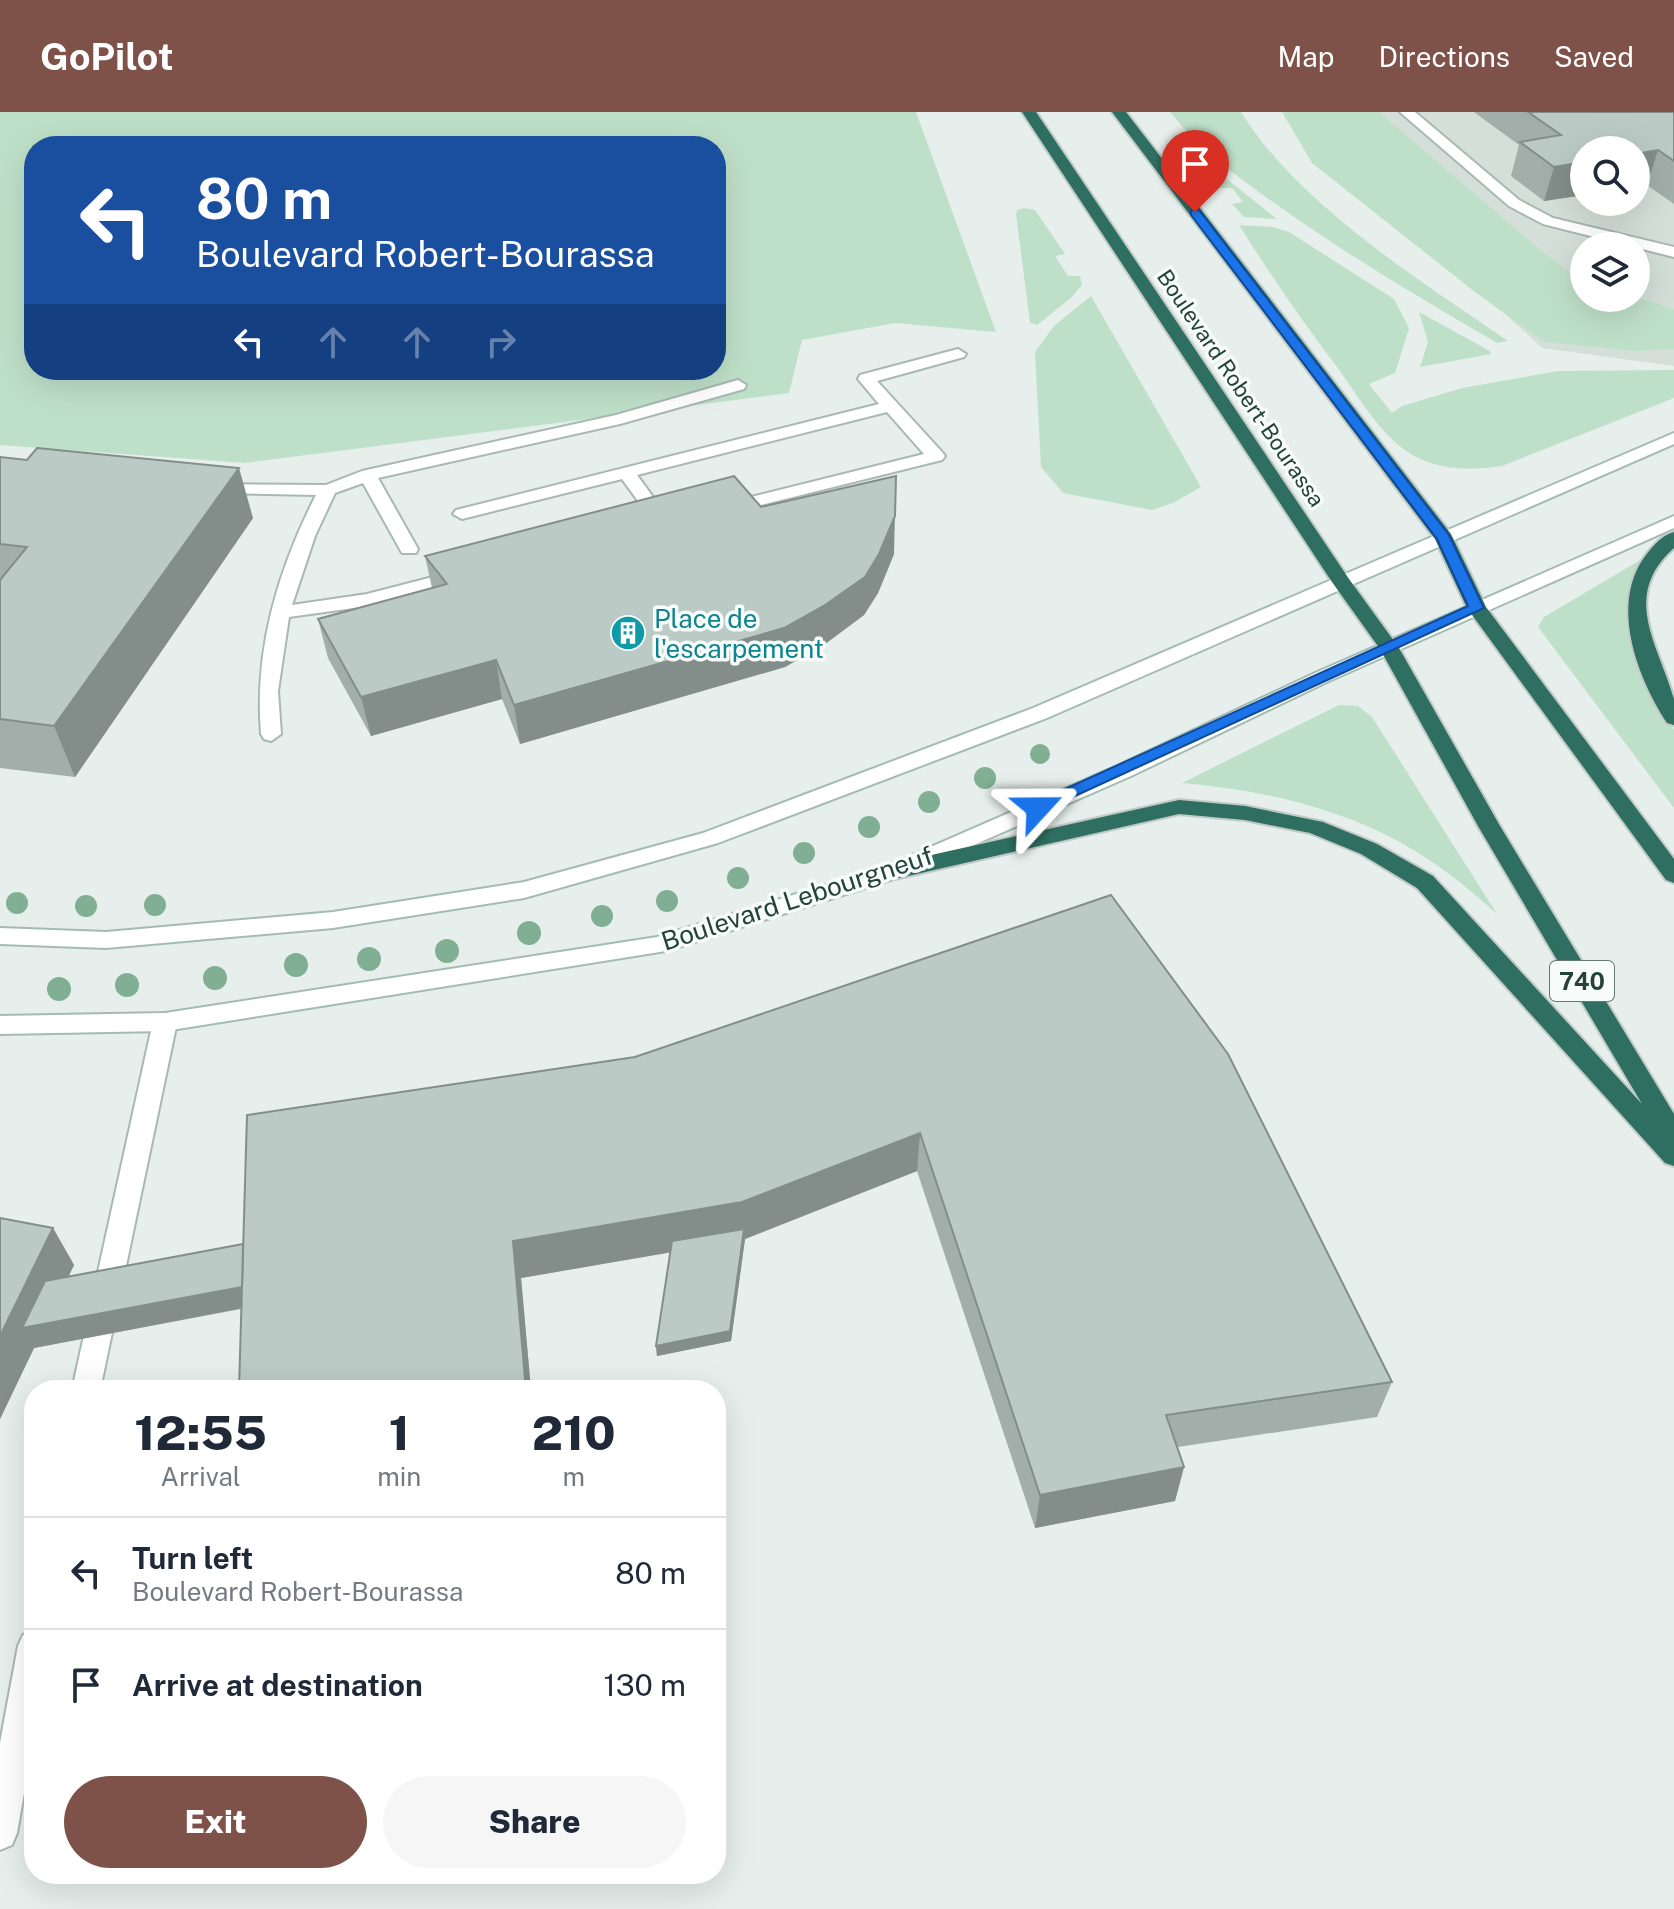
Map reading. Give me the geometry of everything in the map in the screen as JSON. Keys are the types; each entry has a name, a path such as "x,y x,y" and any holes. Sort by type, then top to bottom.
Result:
{"highway":[{"name":"Boulevard Robert-Bourassa","path":"1029,112 1341,582 1389,648"},
{"path":"1119,112 1444,538 1477,608 1674,875"},
{"path":"1674,538 1654,553 1638,585 1636,627 1664,703 1674,718"},
{"name":"740","path":"1389,648 1489,826 1674,1136"},
{"path":"895,871 1179,807 1245,813 1315,827 1369,849 1425,882 1674,1156"}],"main road":[{"path":"1407,112 1514,203 1548,221 1674,252"},
{"path":"710,513 936,456 866,379 958,354"},
{"path":"192,488 328,490 368,475 620,419 738,385"},
{"path":"462,514 891,406"},
{"path":"0,936 106,940 318,921 524,890 710,838 1040,713 1674,438"},
{"path":"626,472 665,524"},
{"path":"368,475 409,549"},
{"path":"271,734 268,690 282,612 309,525 328,490"},
{"name":"Boulevard Lebourgneuf","path":"0,1025 165,1022 658,945 895,871 1124,771 1674,521"},
{"path":"282,612 368,600 472,573"},
{"path":"88,1380 165,1022"},
{"path":"0,1833 24,1701"}],"shaded area":[{"path":"1288,112 1674,112 1674,366 1542,348"}],"green space":[{"path":"0,112 916,112 996,332 895,323 802,340 789,393 245,463 0,445"},
{"path":"1170,112 1241,112 1265,146 1327,209 1399,266 1508,341 1497,343 1315,231 1226,167"},
{"path":"1282,112 1379,112 1570,272 1570,312 1650,312 1650,301 1674,309 1674,349 1634,351 1544,342 1475,292 1312,163"},
{"path":"1192,156 1198,156 1277,219 1244,217 1232,204 1243,202 1232,188 1217,188"},
{"path":"1017,210 1035,210 1065,254 1055,256 1068,276 1080,276 1082,285 1037,325 1030,323 1016,214"},
{"path":"1239,225 1273,227 1289,232 1394,299 1409,328 1395,373 1369,384 1392,413 1402,406 1462,388 1558,371 1674,370 1674,398 1502,466 1460,468 1428,462 1393,441 1373,417 1286,297"},
{"path":"1091,296 1201,487 1173,503 1152,510 1063,493 1041,467 1035,352 1054,326"},
{"path":"1419,312 1491,354 1420,367 1428,342"},
{"path":"1647,556 1634,587 1661,707 1674,730 1674,808 1538,627 1544,617"},
{"path":"1339,705 1358,706 1372,717 1497,914 1416,851 1353,820 1286,799 1182,783"}],"building":[{"path":"1528,112 1674,112 1674,161 1658,150 1650,151 1650,136 1570,136 1570,164 1554,167 1520,142 1561,135"},
{"path":"37,448 239,468 54,726 0,719 0,580 27,547 0,544 0,457 27,460"},
{"name":"Place de l'escarpement","path":"734,476 761,507 896,476 895,516 879,554 865,577 784,628 514,705 496,660 361,697 318,619 447,584 425,556"},
{"path":"1111,895 1228,1054 1392,1382 1166,1415 1184,1467 1040,1495 920,1133 742,1202 513,1241 525,1380 239,1380 247,1115 635,1057"},
{"path":"0,1218 53,1228 0,1336"},
{"path":"744,1229 730,1331 656,1346 672,1241"},
{"path":"243,1244 242,1287 22,1328 45,1281"}],"place":[{"name":"Place de l'escarpement","path":"628,633"}],"route":[{"path":"1038,808 1477,608 1444,538 1195,212"}]}
